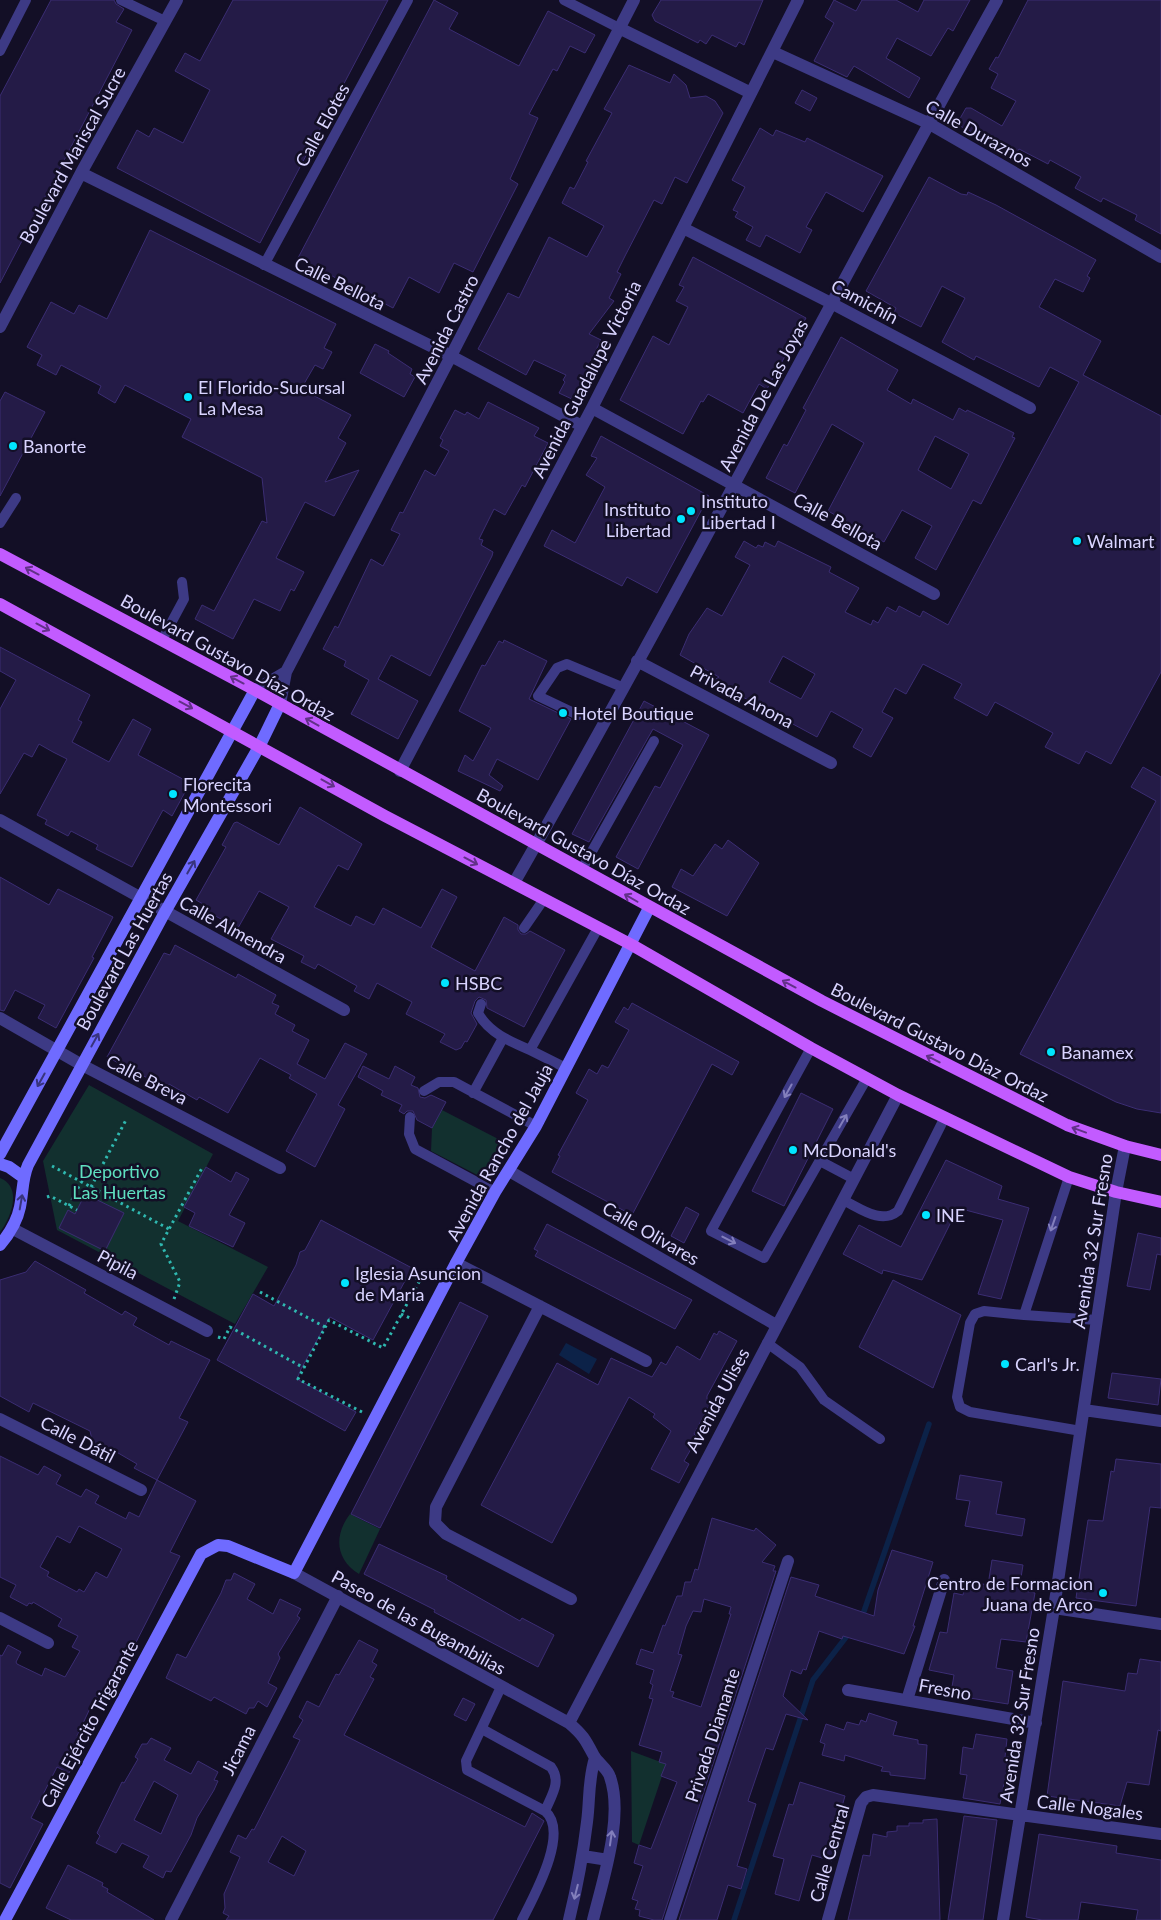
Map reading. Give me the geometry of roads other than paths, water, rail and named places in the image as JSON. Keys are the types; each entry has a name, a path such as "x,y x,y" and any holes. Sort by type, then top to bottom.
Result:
{"main road":[{"name":"Boulevard Gustavo Díaz Ordaz","path":"0,554 536,843 649,908 959,1072 1067,1125 1125,1146 1161,1155"},
{"path":"0,604 234,730 385,816 632,945 811,1048 944,1119 1069,1178 1116,1192 1161,1202"}],"street":[{"name":"Boulevard Mariscal Sucre","path":"0,327 81,173 177,0"},
{"name":"Avenida Castro","path":"280,704 286,672 634,0"},
{"name":"Avenida Guadalupe Victoria","path":"400,771 592,408 798,0"},
{"name":"Avenida De Las Joyas","path":"514,883 735,485 831,302 997,0"},
{"path":"619,28 752,93"},
{"name":"Calle Duraznos","path":"773,52 928,123 1161,257"},
{"name":"Calle Bellota","path":"81,173 451,356 582,426"},
{"name":"Camichín","path":"683,228 831,302 1030,408"},
{"name":"Calle Bellota","path":"592,408 934,594"},
{"name":"Privada Anona","path":"637,660 831,763"},
{"path":"255,690 286,672"},
{"name":"Boulevard Las Huertas","path":"0,1154 255,690"},
{"name":"Boulevard Las Huertas","path":"0,1245 13,1228 20,1208 23,1177 165,912 260,745 280,704"},
{"name":"Calle Almendra","path":"0,820 344,1010"},
{"name":"Avenida Rancho del Jauja","path":"294,1573 456,1263 495,1192 536,1126 632,945 649,908"},
{"name":"Calle Breva","path":"0,1018 82,1065 280,1168"},
{"name":"Avenida Ulises","path":"569,1723 898,1095"},
{"name":"Avenida 32 Sur Fresno","path":"1003,1920 1036,1723 1116,1192 1125,1146"},
{"path":"0,1164 9,1167 23,1177"},
{"name":"Calle Olivares","path":"509,1171 776,1325"},
{"name":"Pipila","path":"13,1228 207,1331"},
{"path":"456,1263 646,1361"},
{"path":"540,1306 436,1507 435,1523 446,1534 571,1599"},
{"path":"1084,1410 1161,1420"},
{"name":"Calle Dátil","path":"0,1419 140,1490"},
{"name":"Paseo de las Bugambilias","path":"209,1548 218,1545 228,1546 294,1573 569,1723 586,1737 595,1758 610,1775 615,1807 608,1860 593,1920"},
{"name":"Calle Ejército Trigarante","path":"5,1920 196,1561 209,1548"},
{"name":"Privada Diamante","path":"670,1920 788,1560"},
{"path":"907,1700 944,1580"},
{"name":"Jicama","path":"171,1920 338,1596"},
{"path":"1054,1608 1161,1624"},
{"path":"0,1618 48,1643"},
{"name":"Fresno","path":"848,1690 1036,1723"},
{"path":"569,1920 583,1856 589,1808 589,1778 595,1758"},
{"name":"Calle Nogales","path":"866,1796 873,1795 1161,1834"},
{"name":"Calle Central","path":"828,1920 861,1803 866,1796"},
{"path":"583,1856 608,1860"}],"lane":[{"path":"0,51 26,0"},
{"path":"121,0 166,21"},
{"name":"Calle Elotes","path":"264,265 408,0"},
{"path":"564,0 619,28"},
{"path":"0,522 16,498"},
{"path":"162,640 184,599 182,582"},
{"path":"578,715 538,696 557,668 567,664 622,687"},
{"path":"582,869 654,740"},
{"path":"524,928 544,899"},
{"path":"530,1050 598,928"},
{"path":"481,1004 478,1013 482,1020 503,1038 566,1068"},
{"path":"473,1092 503,1038"},
{"path":"811,1048 711,1231 764,1258 867,1078"},
{"path":"424,1091 439,1082 454,1082 536,1126"},
{"path":"410,1117 409,1134 415,1148 495,1192"},
{"path":"843,1200 882,1218 891,1217 898,1211 944,1119"},
{"path":"820,1161 854,1179"},
{"path":"1024,1314 1069,1178"},
{"path":"1081,1431 970,1412 960,1407 957,1397 970,1322 974,1314 984,1311 1097,1320"},
{"path":"767,1343 800,1367 824,1400 880,1439"},
{"path":"501,1687 466,1760 467,1770 545,1811 552,1817 554,1826 548,1867 522,1920"},
{"path":"482,1729 551,1767 556,1774 557,1783 545,1811"}],"water":[{"path":"566,1343 597,1359 589,1374 559,1355"}],"waterway":[{"path":"862,1617 929,1424"},
{"path":"734,1920 813,1680 850,1632"}],"place":[{"name":"El Florido-Sucursal La Mesa","path":"188,397"},
{"name":"Banorte","path":"13,446"},
{"name":"Instituto Libertad I","path":"691,511"},
{"name":"Instituto Libertad","path":"681,519"},
{"name":"Walmart","path":"1077,541"},
{"name":"Hotel Boutique","path":"563,713"},
{"name":"Florecita Montessori","path":"173,794"},
{"name":"HSBC","path":"445,983"},
{"name":"Banamex","path":"1051,1052"},
{"name":"McDonald's","path":"793,1150"},
{"name":"INE","path":"926,1215"},
{"name":"Iglesia Asuncion de Maria","path":"345,1283"},
{"name":"Carl's Jr.","path":"1005,1364"},
{"name":"Centro de Formacion Juana de Arco","path":"1103,1593"}],"park label":[{"name":"Deportivo Las Huertas","path":"119,1181"}]}
